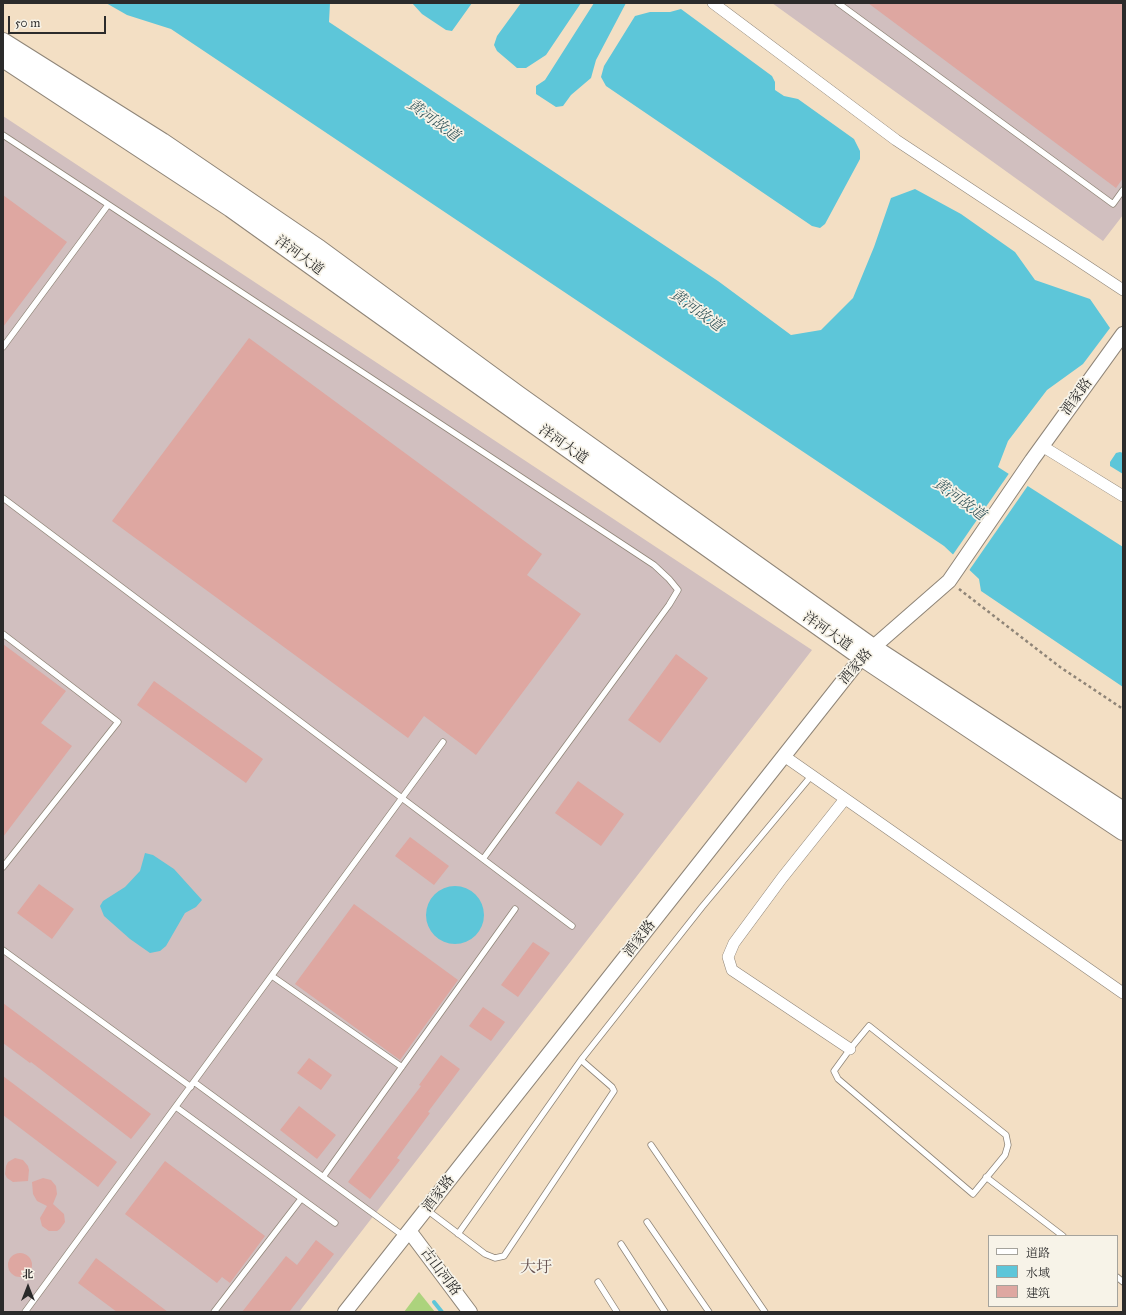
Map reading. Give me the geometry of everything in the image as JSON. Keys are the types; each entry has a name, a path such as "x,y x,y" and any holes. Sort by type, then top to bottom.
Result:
{"main road":[{"name":"洋河大道","path":"3,42 162,142 319,249 867,652 1123,811"},
{"name":"洋河大道","path":"3,58 231,208 452,366 867,652 1123,831"}],"street":[{"path":"713,3 896,140 1123,290"},
{"name":"酒家路","path":"345,1312 867,652 949,581 1032,460 1123,334"},
{"path":"1042,446 1123,496"},
{"path":"784,756 1123,993"},
{"path":"845,798 747,925 734,943 728,957 732,970 850,1049"},
{"name":"古山河路","path":"407,1235 470,1312"}],"lane":[{"path":"838,3 1113,204 1123,190"},
{"path":"3,135 654,565 678,590 664,612 483,859"},
{"path":"3,347 108,205"},
{"path":"3,498 572,926"},
{"path":"3,634 118,722 3,867"},
{"path":"25,1312 193,1085 443,742"},
{"path":"458,1234 580,1060 702,907 812,775"},
{"path":"323,1177 515,909"},
{"path":"3,950 407,1235"},
{"path":"272,976 402,1067"},
{"path":"869,1026 1006,1135 1008,1145 1005,1155 986,1177 973,1194 838,1079 834,1071 869,1026"},
{"path":"426,1210 485,1254 495,1258 504,1256 614,1091 612,1087 580,1060"},
{"path":"176,1107 335,1223"},
{"path":"651,1145 765,1312"},
{"path":"986,1177 1062,1235"},
{"path":"214,1312 301,1199"},
{"path":"647,1222 709,1312"},
{"path":"621,1244 665,1312"},
{"path":"598,1282 617,1312"}],"path":[{"path":"949,581 1060,667 1123,710"}],"shaded area":[{"path":"772,3 1123,3 1123,215 1103,241"},
{"path":"3,116 812,650 299,1312 3,1312"}],"green space":[{"path":"419,1292 435,1312 404,1312"}],"water":[{"name":"黄河故道","path":"106,3 330,3 329,22 718,281 791,335 821,330 853,298 874,247 891,198 915,189 961,214 1015,252 1035,280 1090,299 1110,328 1083,364 1047,390 1008,441 998,467 1123,547 1123,687 981,591 979,579 944,546 171,29 127,15"},
{"path":"412,3 472,3 452,31 446,30 422,14"},
{"path":"521,3 581,3 546,55 526,68 517,68 497,51 494,45 497,36"},
{"path":"594,3 626,3 596,60 591,78 571,95 563,106 556,107 536,94 536,86 545,80"},
{"path":"681,9 772,76 775,82 775,90 784,96 798,99 854,139 860,151 860,159 825,224 820,228 812,226 606,86 601,77 604,66 635,16 650,12 670,12"},
{"path":"1116,453 1123,453 1123,474 1110,466 1110,462"},
{"path":"145,853 153,855 174,869 202,900 196,907 185,913 166,946 160,951 150,953 130,939 104,916 100,906 103,901 125,887 140,871"},
{"path":"449,886 461,886 476,894 484,909 484,921 476,936 461,944 449,944 434,936 426,921 426,909 434,894"}],"pier":[{"path":"1010,472 1029,484 968,572 952,556"}],"building":[{"path":"868,3 1123,3 1123,178 1116,188"},
{"path":"3,195 67,242 3,327"},
{"path":"249,338 542,554 527,575 581,614 476,755 424,716 408,738 112,521"},
{"path":"3,644 66,691 41,723 72,746 3,837"},
{"path":"676,654 708,678 660,743 628,720"},
{"path":"154,681 263,759 246,783 137,705"},
{"path":"578,781 624,814 601,846 555,813"},
{"path":"410,837 449,866 434,885 395,856"},
{"path":"39,884 74,909 52,939 17,913"},
{"path":"354,904 458,980 400,1060 295,984"},
{"path":"533,942 550,953 518,997 501,985"},
{"path":"3,1003 151,1114 131,1139 31,1062 30,1063 3,1043"},
{"path":"483,1007 505,1022 491,1041 469,1026"},
{"path":"441,1055 460,1069 428,1112 430,1113 397,1158 400,1160 370,1199 348,1182 421,1086 419,1085"},
{"path":"309,1058 332,1075 321,1090 297,1073"},
{"path":"3,1076 117,1162 98,1187 3,1115"},
{"path":"299,1106 336,1135 317,1159 280,1130"},
{"path":"15,1158 23,1160 28,1166 28,1181 13,1182 7,1178 5,1174 6,1166 8,1162"},
{"path":"165,1161 265,1236 230,1283 222,1277 217,1283 125,1214"},
{"path":"43,1178 51,1180 56,1186 57,1194 53,1204 64,1214 65,1222 57,1231 49,1231 42,1226 40,1218 47,1206 37,1201 33,1194 32,1182"},
{"path":"316,1240 334,1254 289,1312 242,1312 286,1256 297,1265"},
{"path":"20,1253 29,1256 32,1265 29,1274 20,1277 11,1274 8,1265 11,1256"},
{"path":"96,1258 168,1312 117,1312 78,1283"}],"waterway":[{"path":"434,1302 442,1312"}],"district":[{"name":"大圩","path":"536,1268"}]}
